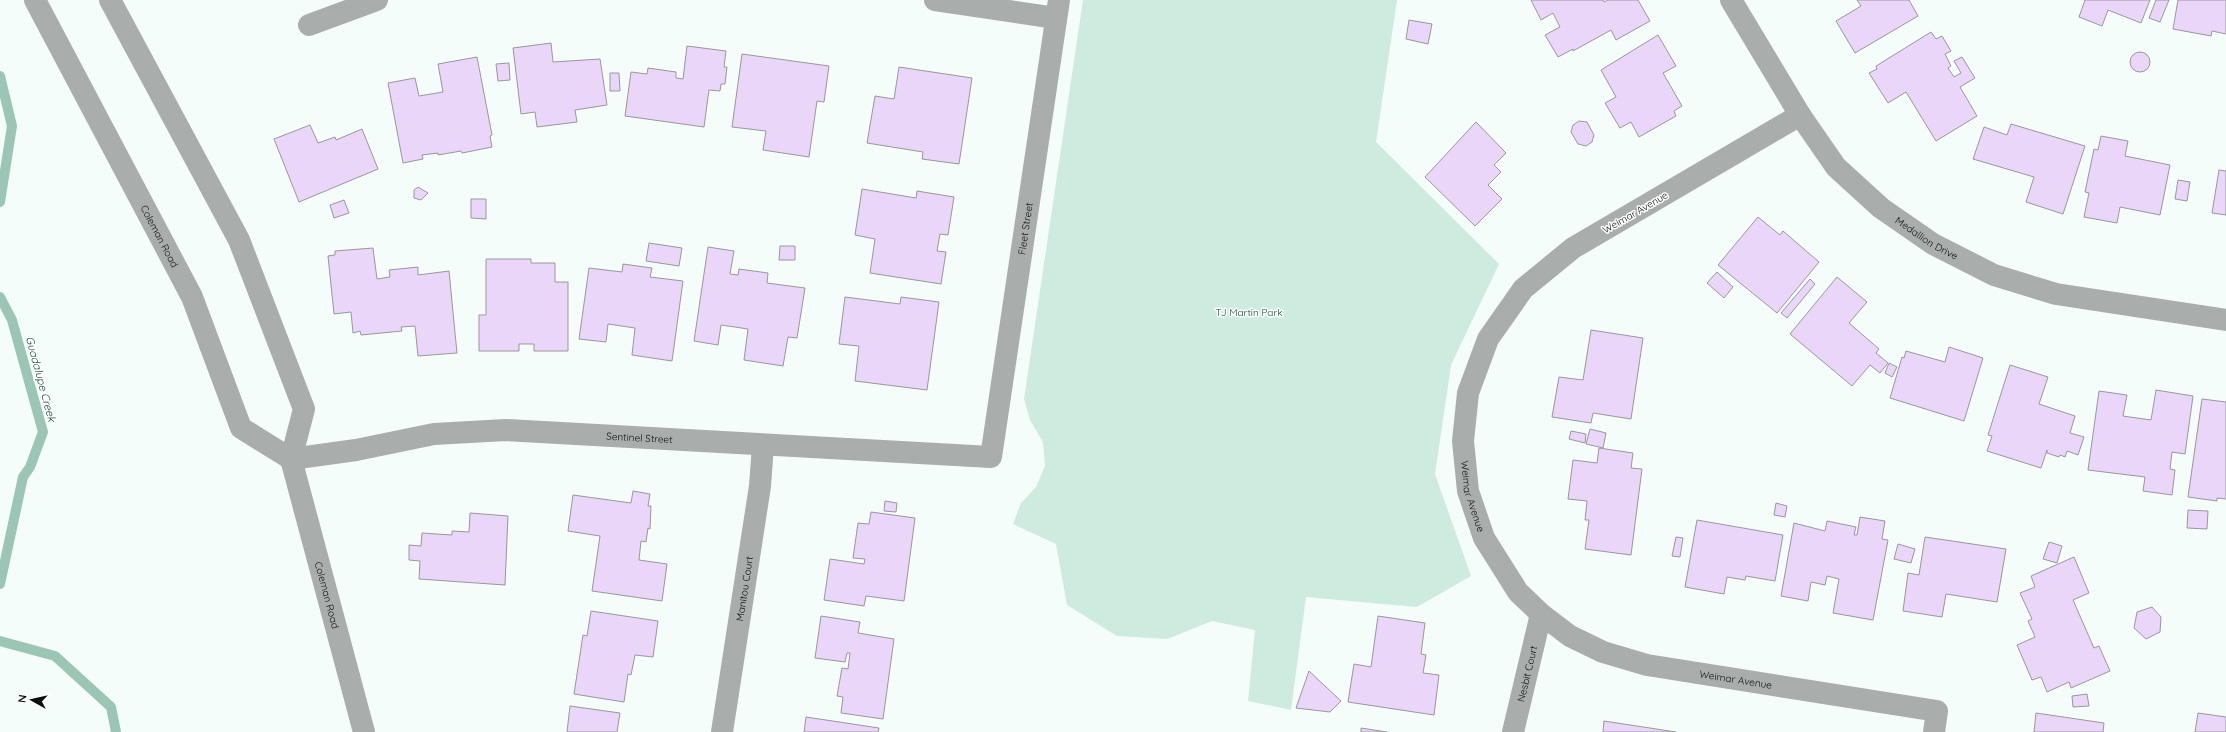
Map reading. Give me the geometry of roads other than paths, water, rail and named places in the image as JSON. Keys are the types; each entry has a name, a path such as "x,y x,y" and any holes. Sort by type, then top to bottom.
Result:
{"street":[{"name":"Coleman Road","path":"35,0 192,297 241,428 290,459 364,732"},
{"path":"110,0 239,240 304,409 290,459"},
{"path":"309,25 377,0"},
{"path":"934,0 1057,9"},
{"name":"Medallion Drive","path":"1731,0 1800,115 1836,167 1881,208 1932,244 1994,275 2056,294 2226,320"},
{"name":"Fleet Street","path":"991,457 1057,9"},
{"name":"Weimar Avenue","path":"1800,115 1573,248 1523,289 1488,339 1468,393 1463,441 1468,491 1484,538 1518,592 1541,614 1570,636 1603,652 1647,665 1937,711 1934,732"},
{"name":"Sentinel Street","path":"290,459 356,450 434,434 506,430 991,457"},
{"name":"Manitou Court","path":"722,732 760,486 763,445"},
{"name":"Nesbit Court","path":"1513,732 1541,614"}],"waterway":[{"name":"Guadalupe Creek","path":"0,76 12,126 0,202"},
{"name":"Guadalupe Creek","path":"0,297 12,320 43,432 30,467 23,477 0,584"},
{"name":"Guadalupe Creek","path":"0,641 55,656 111,707 116,732"}],"park label":[{"name":"TJ Martin Park","path":"1249,312"}]}
